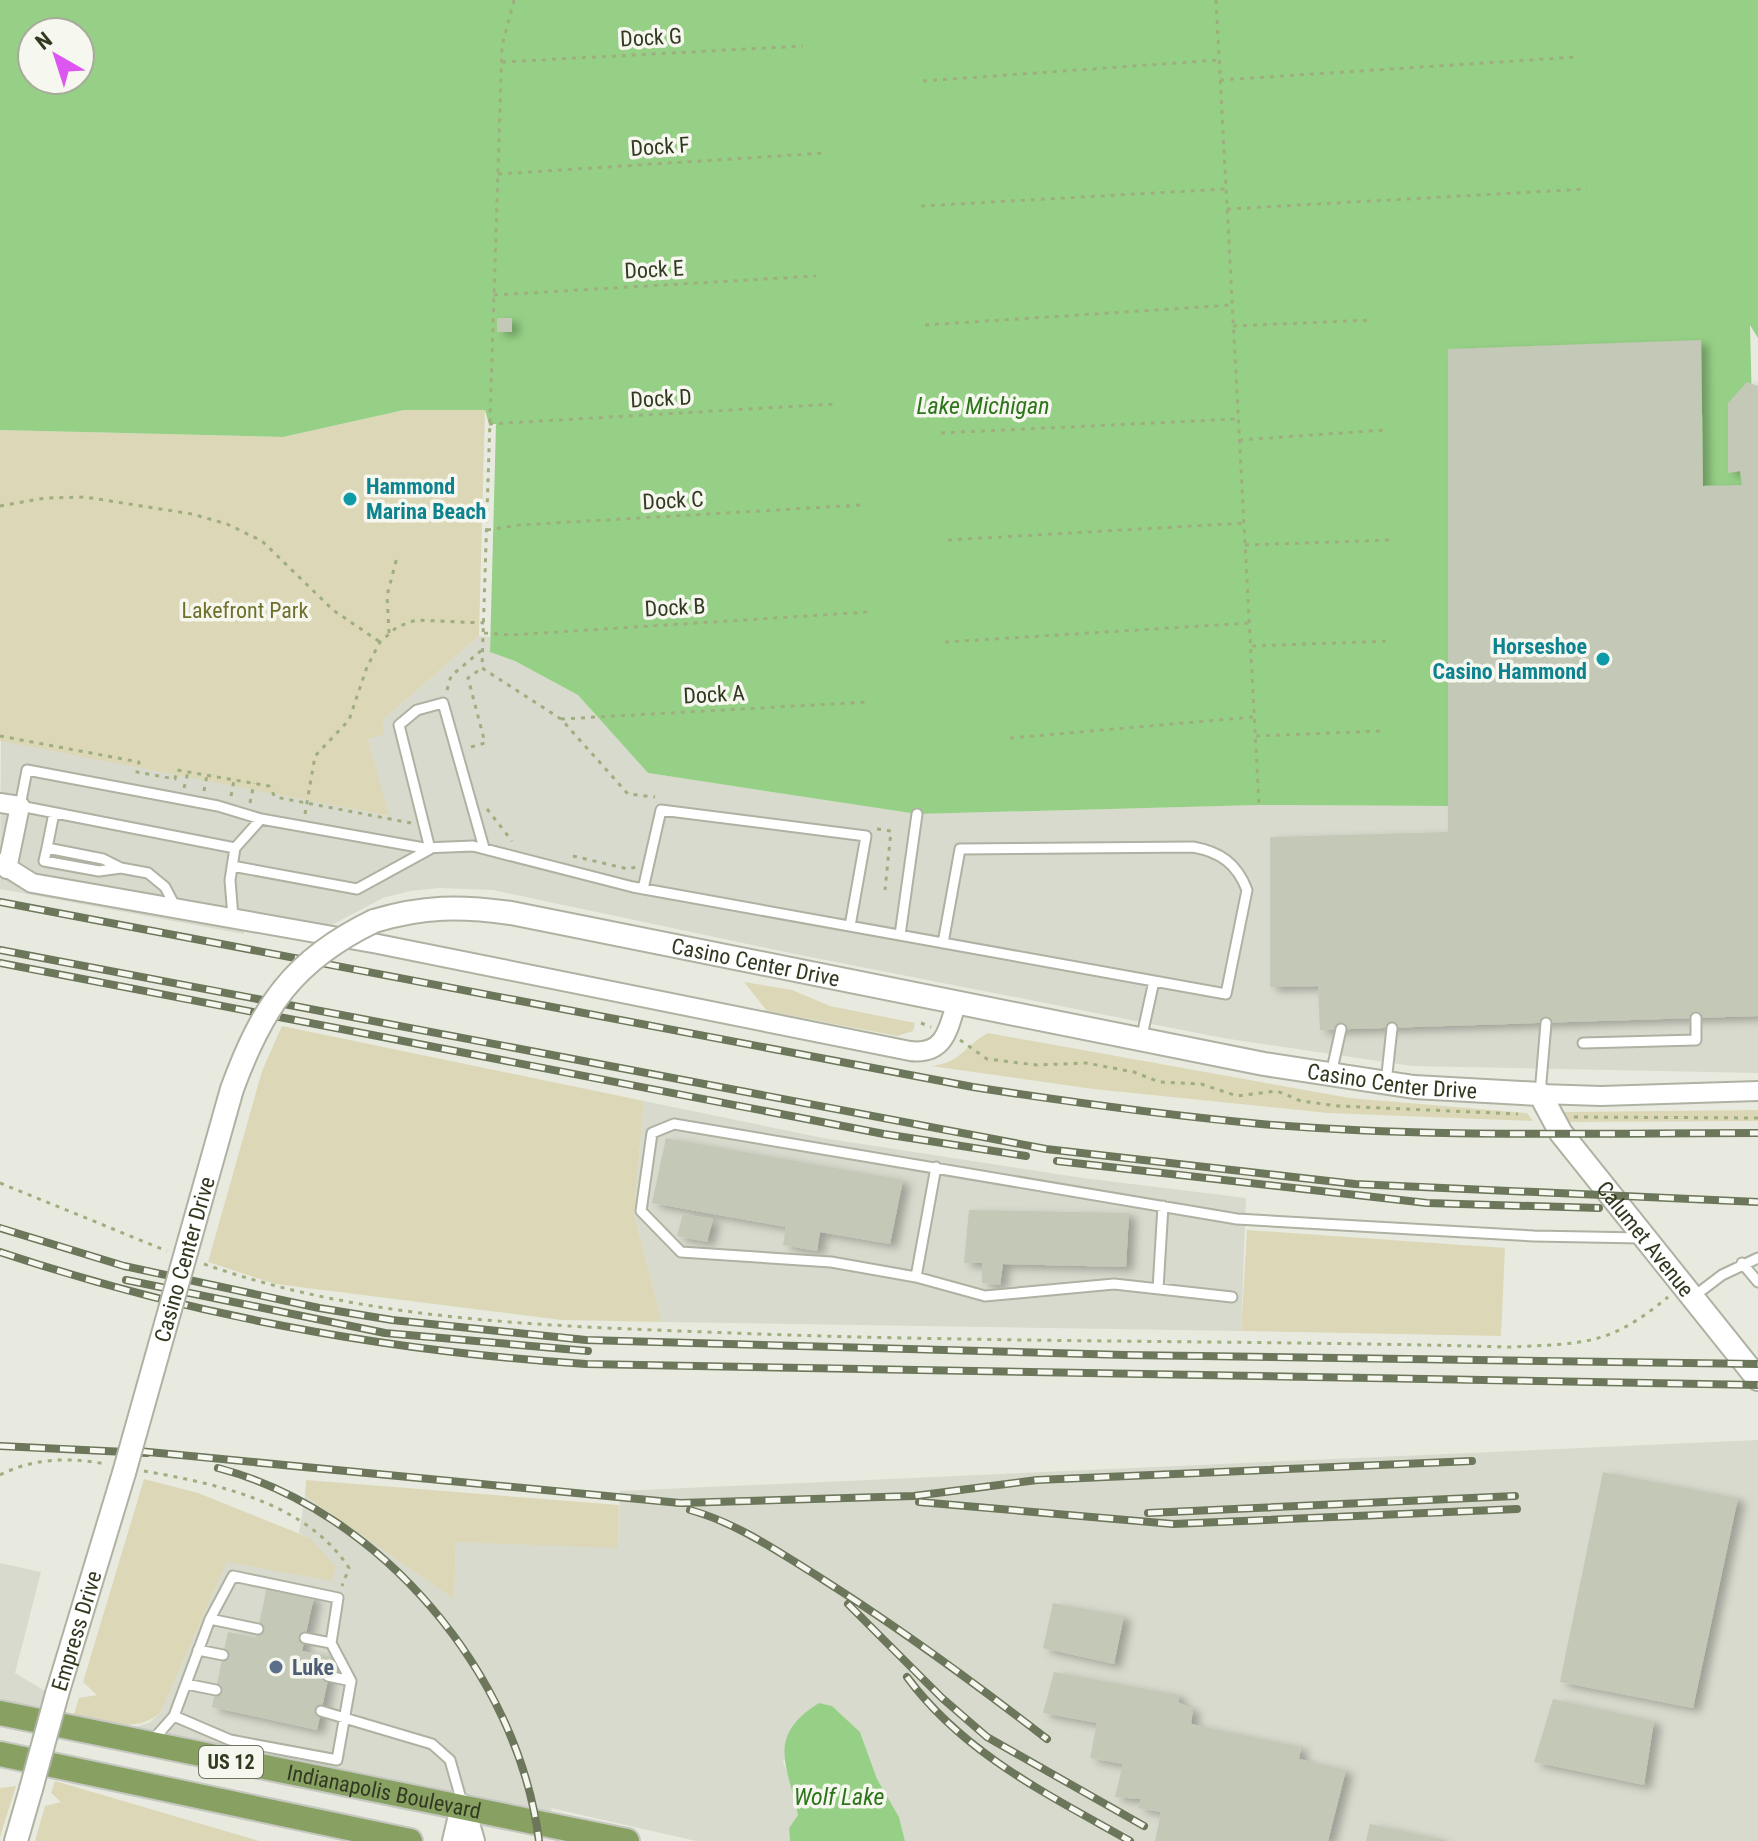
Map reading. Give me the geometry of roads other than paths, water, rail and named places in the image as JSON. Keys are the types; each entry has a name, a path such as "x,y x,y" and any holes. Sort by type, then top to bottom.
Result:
{"main road":[{"name":"Indianapolis Boulevard","path":"0,1713 627,1841"},
{"name":"Indianapolis Boulevard","path":"0,1754 410,1841"},
{"path":"292,1817 346,1841"}],"street":[{"path":"0,803 20,806 4,866 32,883 233,917 920,1052 938,1047 944,1040 956,1004"},
{"name":"Casino Center Drive","path":"125,1469 232,1089 251,1037 284,986 321,951 374,921 419,909 457,906 511,913 1141,1040 1386,1083 1601,1096 1758,1091"},
{"name":"Calumet Avenue","path":"1540,1094 1561,1133 1758,1379"},
{"name":"Empress Drive","path":"16,1841 125,1469"},
{"path":"454,1841 463,1806"},
{"path":"463,1806 473,1841"}],"lane":[{"path":"430,849 399,725 417,710 443,703 484,848"},
{"path":"235,848 20,806 27,770 228,809 261,819 430,849 484,848 643,889 1226,994 1247,890 1235,867 1218,854 1172,845 960,849 943,943"},
{"path":"643,889 661,810 866,836 850,926"},
{"path":"54,813 47,848 103,859 121,868 157,878 175,906"},
{"path":"900,935 917,814"},
{"path":"233,917 230,887 235,848 261,819"},
{"path":"232,866 357,889 430,849"},
{"path":"1141,1040 1154,981"},
{"path":"1583,1043 1696,1040 1696,1018"},
{"path":"1540,1094 1546,1023"},
{"path":"1386,1083 1392,1028"},
{"path":"1331,1074 1341,1029"},
{"path":"1232,1297 1114,1284 985,1296 916,1277 831,1262 681,1252 641,1211 652,1133 674,1124 1237,1219 1534,1236 1645,1238"},
{"path":"916,1277 936,1167"},
{"path":"1158,1289 1163,1206"},
{"path":"1688,1291 1758,1258"},
{"path":"1742,1263 1758,1282"},
{"path":"149,1745 174,1716 210,1619 233,1576 338,1598 331,1643 351,1681 337,1760 230,1740 174,1716"},
{"path":"210,1619 258,1629"},
{"path":"305,1638 331,1643"},
{"path":"198,1650 223,1655"},
{"path":"328,1676 351,1681"},
{"path":"186,1684 216,1690"},
{"path":"321,1711 432,1744 450,1760 463,1806"}],"water":[{"name":"Lake Michigan","path":"0,0 1758,0 1758,338 1750,325 1758,659 1450,806 1259,805 917,814 648,773 578,695 515,661 490,652 496,424 489,424 485,410 404,410 283,437 0,430"},
{"name":"Wolf Lake","path":"819,1703 832,1706 860,1732 877,1779 899,1817 905,1841 790,1841 789,1828 798,1815 786,1767 786,1740 802,1716"}],"railway":[{"path":"0,902 973,1087 1117,1108 1261,1124 1385,1131 1758,1133"},
{"path":"0,950 1046,1149 1355,1184 1758,1202"},
{"path":"0,963 884,1134 1026,1156"},
{"path":"1057,1161 1427,1203 1599,1208"},
{"path":"0,1228 124,1266 319,1308 392,1320 586,1340 1125,1355 1758,1364"},
{"path":"0,1252 144,1295 290,1327 437,1350 586,1364 1758,1385"},
{"path":"126,1280 385,1333 588,1351"},
{"path":"0,1446 147,1453"},
{"path":"138,1451 680,1503 914,1496 1037,1480 1472,1461"},
{"path":"218,1468 278,1490 334,1521 386,1561 432,1608 471,1661 503,1718 526,1779 539,1841"},
{"path":"1148,1513 1515,1496"},
{"path":"919,1502 1173,1524 1517,1509"},
{"path":"690,1510 740,1530 819,1577 934,1655 1047,1739"},
{"path":"848,1604 942,1698 987,1737 1144,1826"},
{"path":"907,1677 954,1729 981,1751 1039,1789 1130,1841"}],"place":[{"name":"Hammond Marina Beach","path":"350,499"},
{"name":"Horseshoe Casino Hammond","path":"1603,659"},
{"name":"Luke","path":"276,1667"}],"park label":[{"name":"Lakefront Park","path":"245,610"}]}
